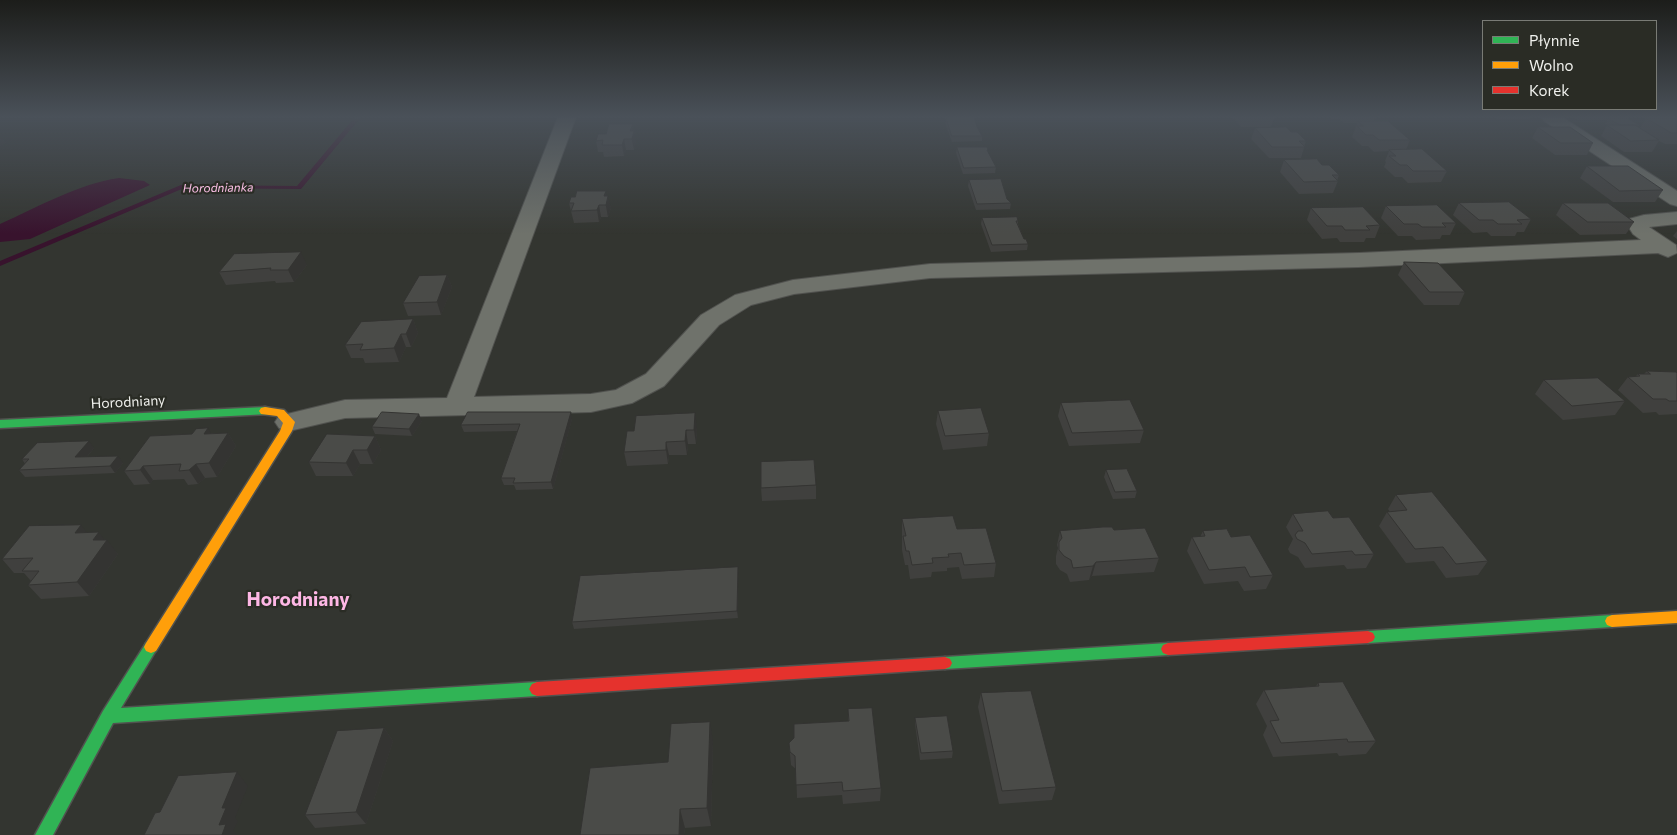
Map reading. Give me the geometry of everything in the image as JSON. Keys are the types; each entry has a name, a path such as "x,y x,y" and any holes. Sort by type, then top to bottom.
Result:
{"street":[{"path":"457,406 552,156"},
{"path":"1610,156 1677,200"},
{"path":"1670,251 1640,230 1636,223 1677,218"},
{"path":"44,835 108,716 281,439 289,422 345,409 591,403 623,396 655,380 710,320 743,300 792,287 930,271 1670,251"},
{"name":"Horodniany","path":"0,424 257,410 280,413 289,422"},
{"path":"108,716 1677,617"}],"shaded area":[{"path":"119,178 144,181 150,185 30,239 0,242 0,224 88,185"}],"building":[{"path":"960,156 990,156 996,167 964,168"},
{"path":"1389,156 1430,156 1447,171 1413,171 1407,165 1400,165"},
{"path":"1317,159 1322,165 1329,165 1339,175 1332,175 1338,181 1304,182 1284,160"},
{"path":"1587,166 1628,166 1663,190 1620,191"},
{"path":"1001,179 1007,199 1011,203 977,204 969,180"},
{"path":"577,191 606,191 604,196 608,196 606,205 599,205 597,210 571,211 574,203 569,203 571,197 575,197"},
{"path":"1509,202 1531,219 1517,220 1522,224 1498,224 1493,220 1479,220 1459,203"},
{"path":"1563,203 1608,203 1634,222 1588,222"},
{"path":"1437,205 1456,223 1442,223 1446,227 1422,227 1418,224 1404,224 1386,206"},
{"path":"1363,207 1380,225 1366,226 1370,230 1345,230 1342,226 1327,226 1311,208"},
{"path":"1017,217 1018,221 1016,221 1028,244 992,245 982,218"},
{"path":"301,252 288,270 270,270 271,268 219,272 234,254"},
{"path":"1404,262 1438,263 1465,292 1430,292"},
{"path":"447,275 437,302 403,303 419,276"},
{"path":"413,319 406,334 401,334 394,348 360,350 363,344 345,345 361,322"},
{"path":"1647,371 1677,373 1677,401 1653,399 1628,377 1640,376 1638,374 1650,374"},
{"path":"1598,378 1625,401 1572,406 1544,380"},
{"path":"1130,400 1144,430 1072,433 1061,403"},
{"path":"981,408 989,433 945,436 938,411"},
{"path":"382,412 419,414 409,429 372,427"},
{"path":"468,412 571,412 551,482 513,483 515,478 501,478 520,424 461,425"},
{"path":"695,413 694,430 686,430 685,441 666,442 666,450 624,452 627,431 634,431 636,416"},
{"path":"208,428 204,434 228,433 209,463 196,464 189,470 179,471 181,464 143,466 140,470 124,471 150,436 192,434 196,429"},
{"path":"327,434 375,436 367,450 353,450 346,463 309,462"},
{"path":"89,441 75,457 118,456 110,466 19,470 29,459 22,459 37,443"},
{"path":"814,460 816,485 761,488 761,462"},
{"path":"1127,469 1137,491 1115,492 1106,470"},
{"path":"1432,492 1488,561 1456,564 1443,547 1415,549 1387,512 1407,510 1396,495"},
{"path":"1328,511 1333,518 1349,517 1374,554 1355,555 1352,551 1312,554 1305,543 1297,539 1295,535 1298,531 1303,531 1293,514"},
{"path":"953,516 957,529 986,528 996,563 964,565 961,553 948,554 949,557 932,558 933,563 912,565 909,551 906,551 903,536 906,536 902,519"},
{"path":"81,525 75,533 99,532 93,540 107,540 77,582 28,585 39,571 22,571 33,558 2,559 29,526"},
{"path":"1112,527 1114,530 1145,528 1159,558 1096,562 1093,566 1073,568 1071,560 1059,550 1059,542 1062,538 1060,531"},
{"path":"1227,529 1231,537 1250,535 1273,575 1250,577 1245,567 1209,570 1192,537 1205,536 1203,531"},
{"path":"738,567 737,611 572,622 580,576"},
{"path":"1343,682 1376,741 1348,742 1347,739 1281,743 1270,721 1279,720 1264,690 1319,686 1318,683"},
{"path":"1031,691 1056,787 1002,791 981,693"},
{"path":"872,708 881,788 843,791 842,782 796,785 795,756 790,752 789,743 794,738 794,724 849,721 848,709"},
{"path":"947,716 953,751 921,753 915,718"},
{"path":"710,722 707,808 680,809 679,835 580,835 590,768 668,762 671,724"},
{"path":"384,728 356,812 305,815 337,731"},
{"path":"237,772 222,808 226,808 219,825 226,824 222,835 144,835 155,813 160,812 178,776"}],"waterway":[{"name":"Horodnianka","path":"0,264 183,186 299,188 326,156"}],"traffic: fast":[{"path":"0,424 265,411"},
{"path":"1368,637 1612,621"},
{"path":"44,835 108,716 151,647"},
{"path":"945,663 1168,649"},
{"path":"108,716 537,689"}],"traffic: slow":[{"path":"151,647 286,431 289,422 280,413 265,411"},
{"path":"1612,621 1677,617"}],"traffic: jam":[{"path":"1168,649 1368,637"},
{"path":"537,689 945,663"}],"district":[{"name":"Horodniany","path":"298,600"}]}
